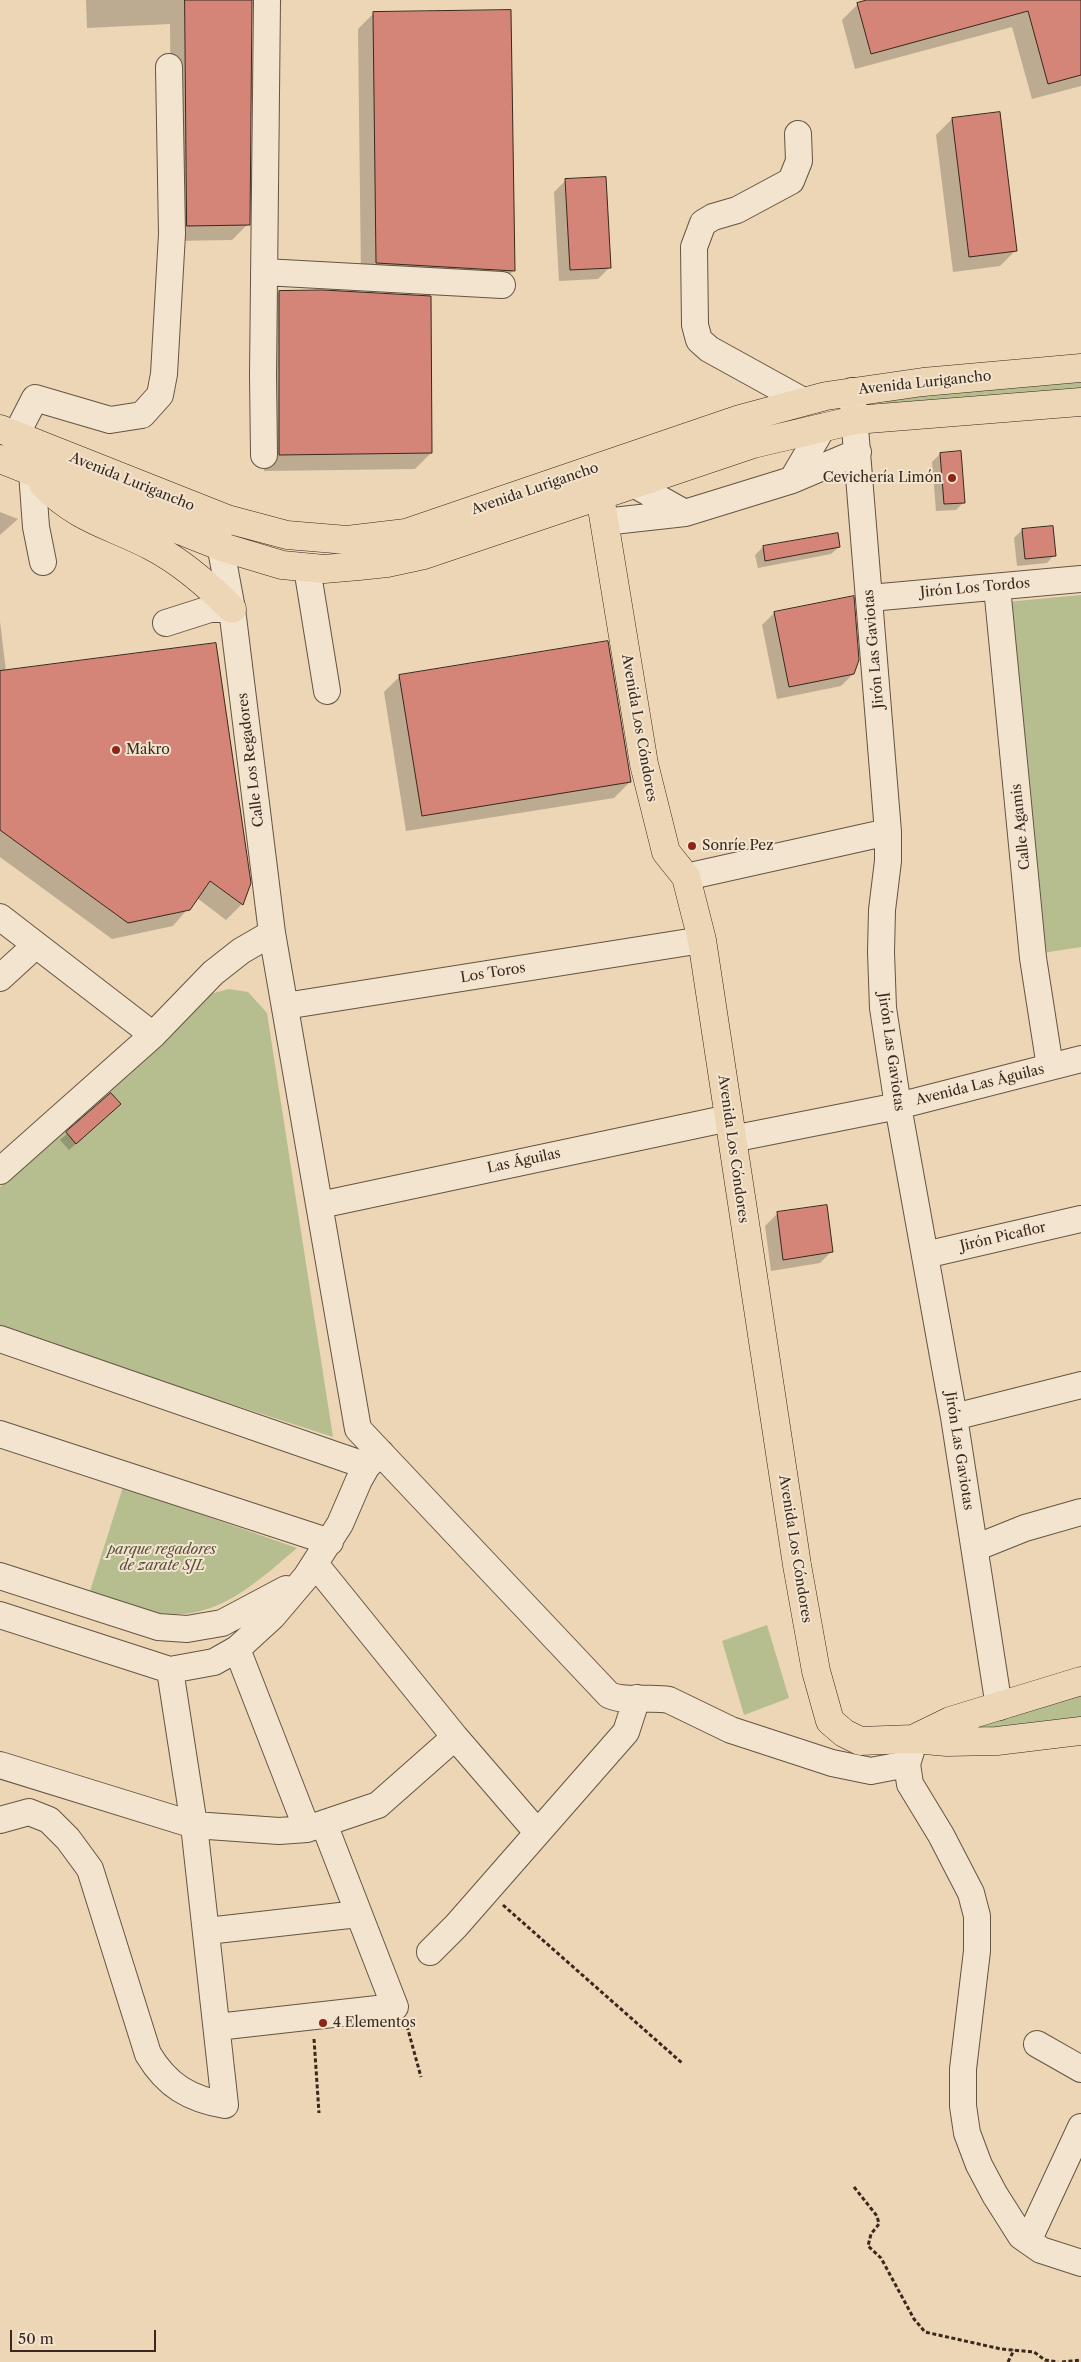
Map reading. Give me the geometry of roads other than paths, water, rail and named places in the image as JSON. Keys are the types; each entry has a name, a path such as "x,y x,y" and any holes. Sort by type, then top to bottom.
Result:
{"main road":[{"name":"Avenida Lurigancho","path":"8,432 213,515 287,535 348,540 398,534 740,419 805,402 852,391 923,382 1081,368"},
{"name":"Avenida Lurigancho","path":"0,460 222,547 282,565 307,568 360,566 387,564 602,509 635,485 753,444 823,427 855,420 1081,402"},
{"path":"32,472 56,497 72,510 167,556 199,578 232,609"},
{"name":"Avenida Los Cóndores","path":"602,509 644,764 666,852 686,877 702,940 797,1565 821,1693 830,1721 844,1733 860,1741 910,1751 947,1742 997,1741 1081,1732"},
{"path":"910,1751 950,1721 1081,1681"}],"street":[{"path":"264,455 267,0"},
{"path":"8,432 35,398 110,420 142,415 160,395 164,374 172,234 169,67"},
{"path":"798,134 798,161 791,181 737,210 713,217 703,223 694,247 695,325 699,340 709,349 805,402"},
{"path":"264,272 502,285"},
{"name":"Jirón Las Gaviotas","path":"852,391 888,832 888,861 882,910 880,952 883,1008 898,1106 954,1417 999,1707"},
{"path":"792,480 823,427"},
{"path":"602,509 686,513 792,480 858,452"},
{"path":"32,472 36,527 43,562"},
{"path":"635,485 686,513"},
{"name":"Calle Los Regadores","path":"213,515 222,547 232,609 272,933 358,1428 374,1459 609,1695 618,1699 669,1700 731,1730 832,1763 871,1771 910,1751"},
{"path":"307,568 327,691"},
{"name":"Jirón Los Tordos","path":"870,598 1081,579"},
{"name":"Calle Agamis","path":"997,586 1033,958 1050,1067"},
{"path":"166,623 210,608 232,609"},
{"path":"686,877 888,832"},
{"path":"0,918 153,1035"},
{"path":"0,1171 153,1035 213,973 242,950 272,933"},
{"name":"Los Toros","path":"285,1006 702,940"},
{"path":"0,978 36,945"},
{"name":"Avenida Las Águilas","path":"730,1128 898,1106 1081,1059"},
{"name":"Las Águilas","path":"320,1205 730,1128"},
{"name":"Jirón Picaflor","path":"925,1255 1081,1219"},
{"path":"0,1339 374,1459 330,1542 311,1571 272,1617 237,1649 214,1662 170,1670 0,1615"},
{"path":"954,1417 1081,1385"},
{"path":"0,1434 330,1542"},
{"path":"975,1548 1025,1528 1081,1512"},
{"path":"0,1576 158,1627 187,1629 222,1623 311,1571"},
{"path":"311,1571 537,1832"},
{"path":"217,2027 394,2007 358,1914 315,1826 237,1649"},
{"path":"0,1820 28,1812 48,1820 68,1839 90,1870 148,2054 158,2072 173,2085 203,2101 225,2105 194,1825 170,1670"},
{"path":"430,1952 456,1926 626,1732 637,1698"},
{"path":"0,1765 194,1825 279,1831 315,1826 378,1805 455,1737"},
{"path":"910,1751 910,1784 941,1835 970,1893 977,1916 977,1951 963,2069 963,2106 967,2133 979,2165 995,2195 1021,2236 1041,2250 1081,2263"},
{"path":"207,1931 358,1914"},
{"path":"1037,2044 1081,2069"},
{"path":"1028,2241 1081,2127"}],"place":[{"name":"Cevichería Limón","path":"952,478"},
{"name":"Makro","path":"116,750"},
{"name":"Sonríe Pez","path":"692,846"},
{"name":"4 Elementos","path":"323,2023"}],"park label":[{"name":"parque regadores de zarate SJL","path":"162,1558"}]}
